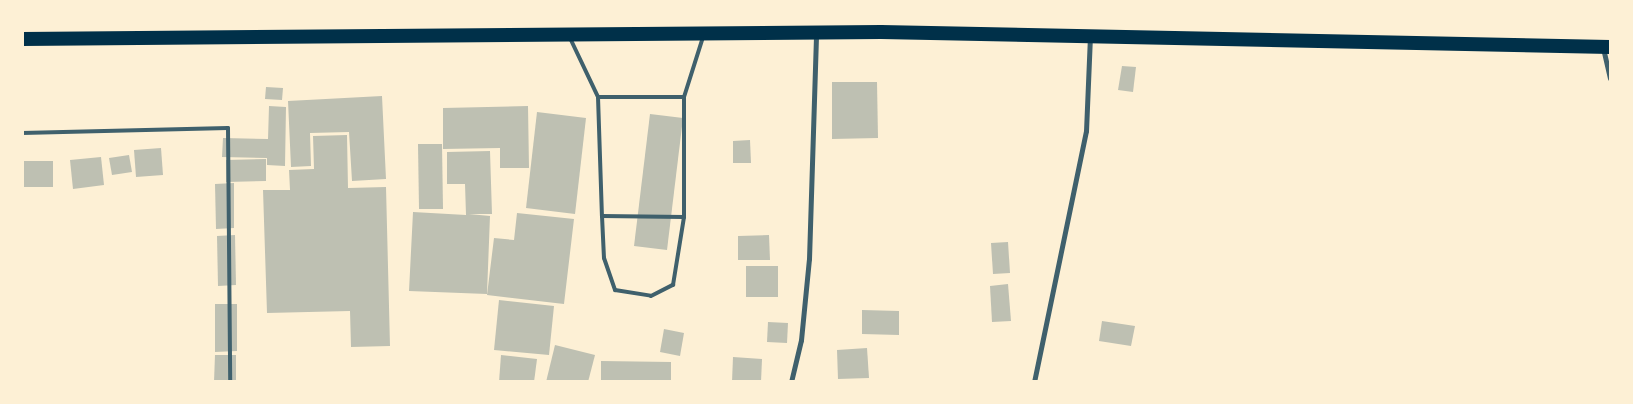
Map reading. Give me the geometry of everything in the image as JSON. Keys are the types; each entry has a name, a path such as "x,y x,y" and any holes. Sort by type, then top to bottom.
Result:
{"highway":[{"path":"22,39 570,38 816,33 1090,36 1606,46"}],"street":[{"path":"791,382 801,340 809,259 816,33"},
{"path":"1034,382 1086,131 1090,36"},
{"path":"1606,46 1610,78"}],"lane":[{"path":"570,38 598,97 604,258 615,290 651,296 673,285 684,217 684,97 704,34"},
{"path":"598,97 684,97"},
{"path":"22,133 228,128 230,382"},
{"path":"602,216 684,217"}],"building":[{"path":"1122,66 1136,67 1133,92 1118,90"},
{"path":"832,82 877,82 878,138 832,139"},
{"path":"266,87 283,88 282,100 265,99"},
{"path":"382,96 386,179 352,181 349,132 310,133 311,166 291,167 288,101"},
{"path":"269,106 286,107 285,166 267,165 267,158 222,157 223,138 268,139"},
{"path":"528,106 529,168 500,168 500,148 443,149 443,108"},
{"path":"537,112 586,118 575,214 526,208"},
{"path":"650,114 683,118 667,250 634,246"},
{"path":"347,135 348,188 386,187 390,346 351,347 350,311 267,313 263,190 290,190 289,170 314,169 313,136"},
{"path":"750,140 751,163 733,163 733,141"},
{"path":"418,144 442,144 443,209 419,209"},
{"path":"161,148 163,175 136,177 134,150"},
{"path":"490,151 492,214 469,214 490,216 487,294 409,291 413,212 466,215 465,184 447,184 447,152"},
{"path":"129,155 132,172 112,175 109,158"},
{"path":"101,157 104,185 73,189 70,160"},
{"path":"266,159 266,181 226,182 226,160"},
{"path":"22,161 53,161 53,187 22,187"},
{"path":"234,183 234,228 216,229 215,184"},
{"path":"517,213 574,219 564,304 487,295 494,238 514,240"},
{"path":"235,235 236,285 218,286 217,236"},
{"path":"769,235 770,260 738,260 738,236"},
{"path":"1008,242 1010,273 993,274 991,243"},
{"path":"746,266 778,266 778,297 746,297"},
{"path":"1008,284 1011,321 992,322 990,286"},
{"path":"499,300 554,306 549,355 494,350"},
{"path":"215,304 237,304 237,351 215,352"},
{"path":"862,310 899,311 899,335 862,334"},
{"path":"1102,321 1135,326 1131,346 1099,341"},
{"path":"768,322 788,323 787,343 767,342"},
{"path":"664,329 684,333 680,356 660,352"},
{"path":"555,345 595,355 588,382 546,382"},
{"path":"867,348 869,378 838,379 837,350"},
{"path":"215,355 236,355 236,382 214,382"},
{"path":"501,355 537,359 534,382 499,382"},
{"path":"733,357 762,359 761,382 732,382"},
{"path":"601,361 671,362 671,382 601,382"}]}
